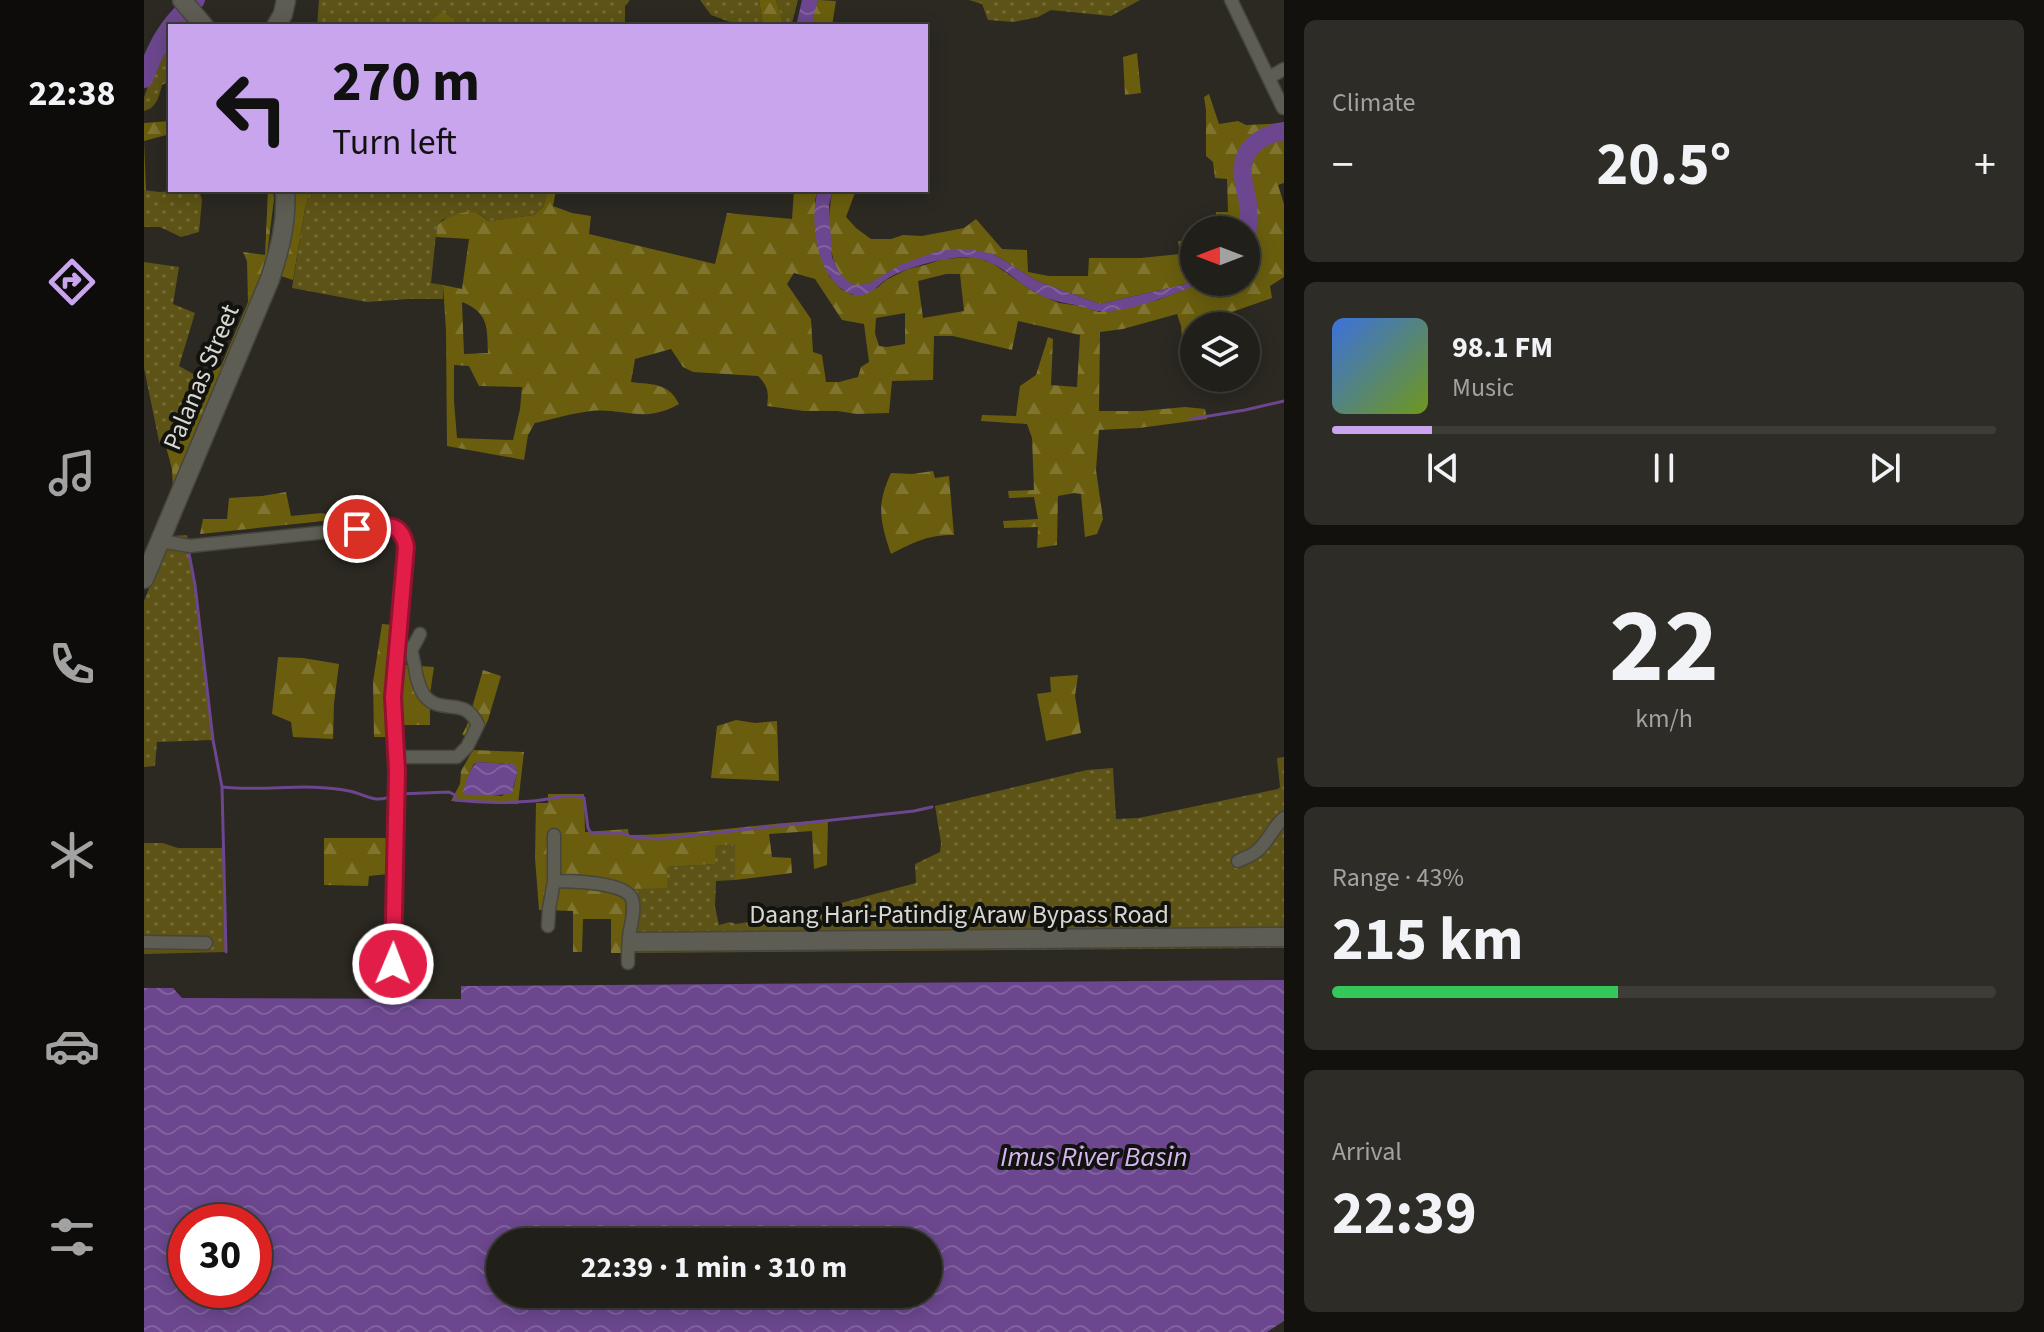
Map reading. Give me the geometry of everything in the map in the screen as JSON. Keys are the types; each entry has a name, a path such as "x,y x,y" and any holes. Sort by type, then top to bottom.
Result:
{"main road":[{"path":"182,0 202,24"},
{"path":"277,24 286,0"},
{"name":"Palanas Street","path":"144,579 270,279 283,236 285,192"},
{"name":"Daang Hari-Patindig Araw Bypass Road","path":"635,942 1284,937"}],"street":[{"path":"1231,0 1283,108"},
{"path":"1270,77 1284,69"},
{"path":"160,541 190,546 385,526 395,528 404,535 406,559 393,697 396,757 393,964"},
{"path":"396,757 457,757 467,747 478,725 468,710 439,705 424,694 411,651 420,634"},
{"path":"396,647 411,651"},
{"path":"1238,861 1261,847 1284,818"},
{"path":"548,926 554,881 554,835"},
{"path":"554,881 611,886 628,894 632,899 633,912 628,963"},
{"path":"144,942 206,943"}],"shaded area":[{"path":"319,0 630,0 625,6 625,24 455,24 454,20 431,20 429,24 317,24"},
{"path":"700,0 759,0 763,24 736,24 711,15"},
{"path":"776,0 798,0 792,23 783,23"},
{"path":"969,0 1140,0 1111,16 1051,10 1038,17 1014,22 988,20 982,4"},
{"path":"168,42 168,82 162,85 155,104 144,111 145,94"},
{"path":"144,190 200,192 202,200 199,232 181,237 160,227 144,227"},
{"path":"309,192 547,192 543,207 534,215 489,221 478,213 443,219 437,225 431,283 443,285 443,299 367,302 292,288"},
{"path":"144,262 179,267 173,304 195,313 179,366 204,380 197,417 190,431 182,438 160,446 144,368"},
{"path":"187,535 213,740 157,742 155,766 144,767 144,601 170,536"},
{"path":"1284,757 1284,948 624,953 626,888 667,867 715,864 715,846 735,844 735,880 716,881 715,907 719,925 736,924 811,911 916,883 915,864 940,852 935,806 1087,770 1113,768 1116,819 1139,818 1278,789 1277,758"},
{"path":"144,843 163,843 178,848 224,848 226,952 144,954"}],"green space":[{"path":"759,0 776,0 783,23 793,24 763,24"},
{"path":"818,0 836,1 832,24 813,24"},
{"path":"443,12 455,24 429,24"},
{"path":"1137,53 1141,93 1125,95 1123,57"},
{"path":"1209,94 1219,124 1238,121 1246,125 1284,123 1284,183 1278,185 1284,204 1284,277 1270,286 1272,298 1232,312 1180,312 1180,323 1177,314 1100,332 1099,411 1185,407 1205,409 1207,419 1099,430 1096,470 1103,519 1097,534 1085,537 1081,494 1074,493 1058,496 1057,545 1037,548 1038,527 1004,528 1003,521 1038,519 1034,497 1009,498 1008,491 1034,490 1032,438 1027,424 981,421 982,415 1016,416 1020,386 1036,375 1048,337 1053,339 1051,385 1077,387 1080,335 1018,321 1012,350 953,336 934,336 933,380 892,381 889,413 804,411 767,406 767,390 758,376 693,372 683,367 671,349 635,359 631,382 665,388 679,404 667,410 645,414 591,411 535,423 528,435 524,460 447,446 443,285 462,289 469,239 436,237 437,225 450,217 472,212 489,221 534,215 543,207 547,192 556,192 553,206 591,216 589,234 715,264 727,213 792,219 794,192 817,192 815,200 829,276 852,295 877,288 908,269 943,259 975,257 992,263 1034,292 1059,303 1099,312 1158,300 1180,291 1180,296 1260,296 1260,216 1216,216 1216,212 1228,212 1227,179 1215,178 1213,162 1206,156 1204,97","holes":["794,273 815,279 842,320 864,324 869,362 861,367 858,377 826,382 822,355 813,352 811,319 787,284","960,274 964,311 923,318 918,281","462,302 471,306 485,322 488,353 464,354","905,313 905,344 879,346 875,333 876,318","454,365 469,366 479,386 522,387 513,440 457,438"]},
{"path":"168,121 168,135 144,141 144,123"},
{"path":"144,141 146,190 144,190"},
{"path":"268,192 273,192 267,255 257,286 173,489 172,469 165,443 181,438 191,430 205,381 221,366 248,302 247,261 243,252 265,255"},
{"path":"290,192 309,192 293,280 278,275"},
{"path":"833,192 855,192 846,217 871,239 922,236 964,228 976,219 1002,249 1027,250 1028,272 1049,276 1088,276 1089,258 1180,254 1180,285 1100,304 1037,281 993,254 938,251 870,283 853,285 836,267 829,227"},
{"path":"933,471 935,478 949,476 954,535 921,540 891,554 881,513 883,495 891,473"},
{"path":"286,492 291,516 322,513 343,519 200,534 203,519 227,519 229,498"},
{"path":"382,624 394,625 392,664 434,667 430,725 389,725 388,737 374,737 373,682"},
{"path":"278,657 339,664 333,739 293,737 291,722 272,714"},
{"path":"483,670 501,676 479,739 462,735"},
{"path":"1078,675 1075,696 1081,733 1046,741 1037,694 1051,692 1050,677"},
{"path":"736,720 755,723 777,721 779,781 711,778 717,726"},
{"path":"473,750 524,752 518,804 451,801 460,784 461,771","holes":["477,762 511,764 517,773 514,787 502,796 485,794 466,782"]},
{"path":"548,794 584,794 585,832 628,829 629,835 654,834 828,820 827,865 814,869 812,831 769,834 772,857 791,858 792,873 735,880 735,844 715,846 715,864 667,867 667,888 626,889 624,953 611,953 611,919 583,919 582,952 573,952 573,911 539,910 535,858 536,803 548,803"},
{"path":"324,838 389,838 388,874 369,876 368,886 324,885"}],"water":[{"path":"802,0 818,0 813,24 796,24"},
{"path":"818,192 832,192 829,205 832,257 840,274 851,284 870,283 900,265 938,251 955,249 993,254 1037,281 1100,304 1180,285 1180,291 1121,310 1097,311 1044,297 991,263 966,257 917,266 895,274 869,293 854,295 835,283 828,274 816,239 814,213"},
{"path":"477,762 516,766 512,793 465,795 467,780"},
{"name":"Imus River Basin","path":"1284,980 1284,1321 1267,1332 144,1332 144,988 173,988 182,998 461,999 461,986"}],"waterway":[{"path":"173,24 196,0"},
{"path":"144,79 168,30"},
{"path":"1248,216 1243,176 1245,159 1257,142 1284,131"},
{"path":"1191,419 1284,401"},
{"path":"188,548 222,787 226,952"},
{"path":"222,787 317,787 349,791 375,799 391,796"},
{"path":"399,794 449,792 455,795 455,800 494,802 524,802 565,796 584,798 591,833 623,833 632,837 659,839 932,807"}],"route":[{"path":"357,529 395,528 404,535 406,547 393,697 397,771 393,964"}]}
